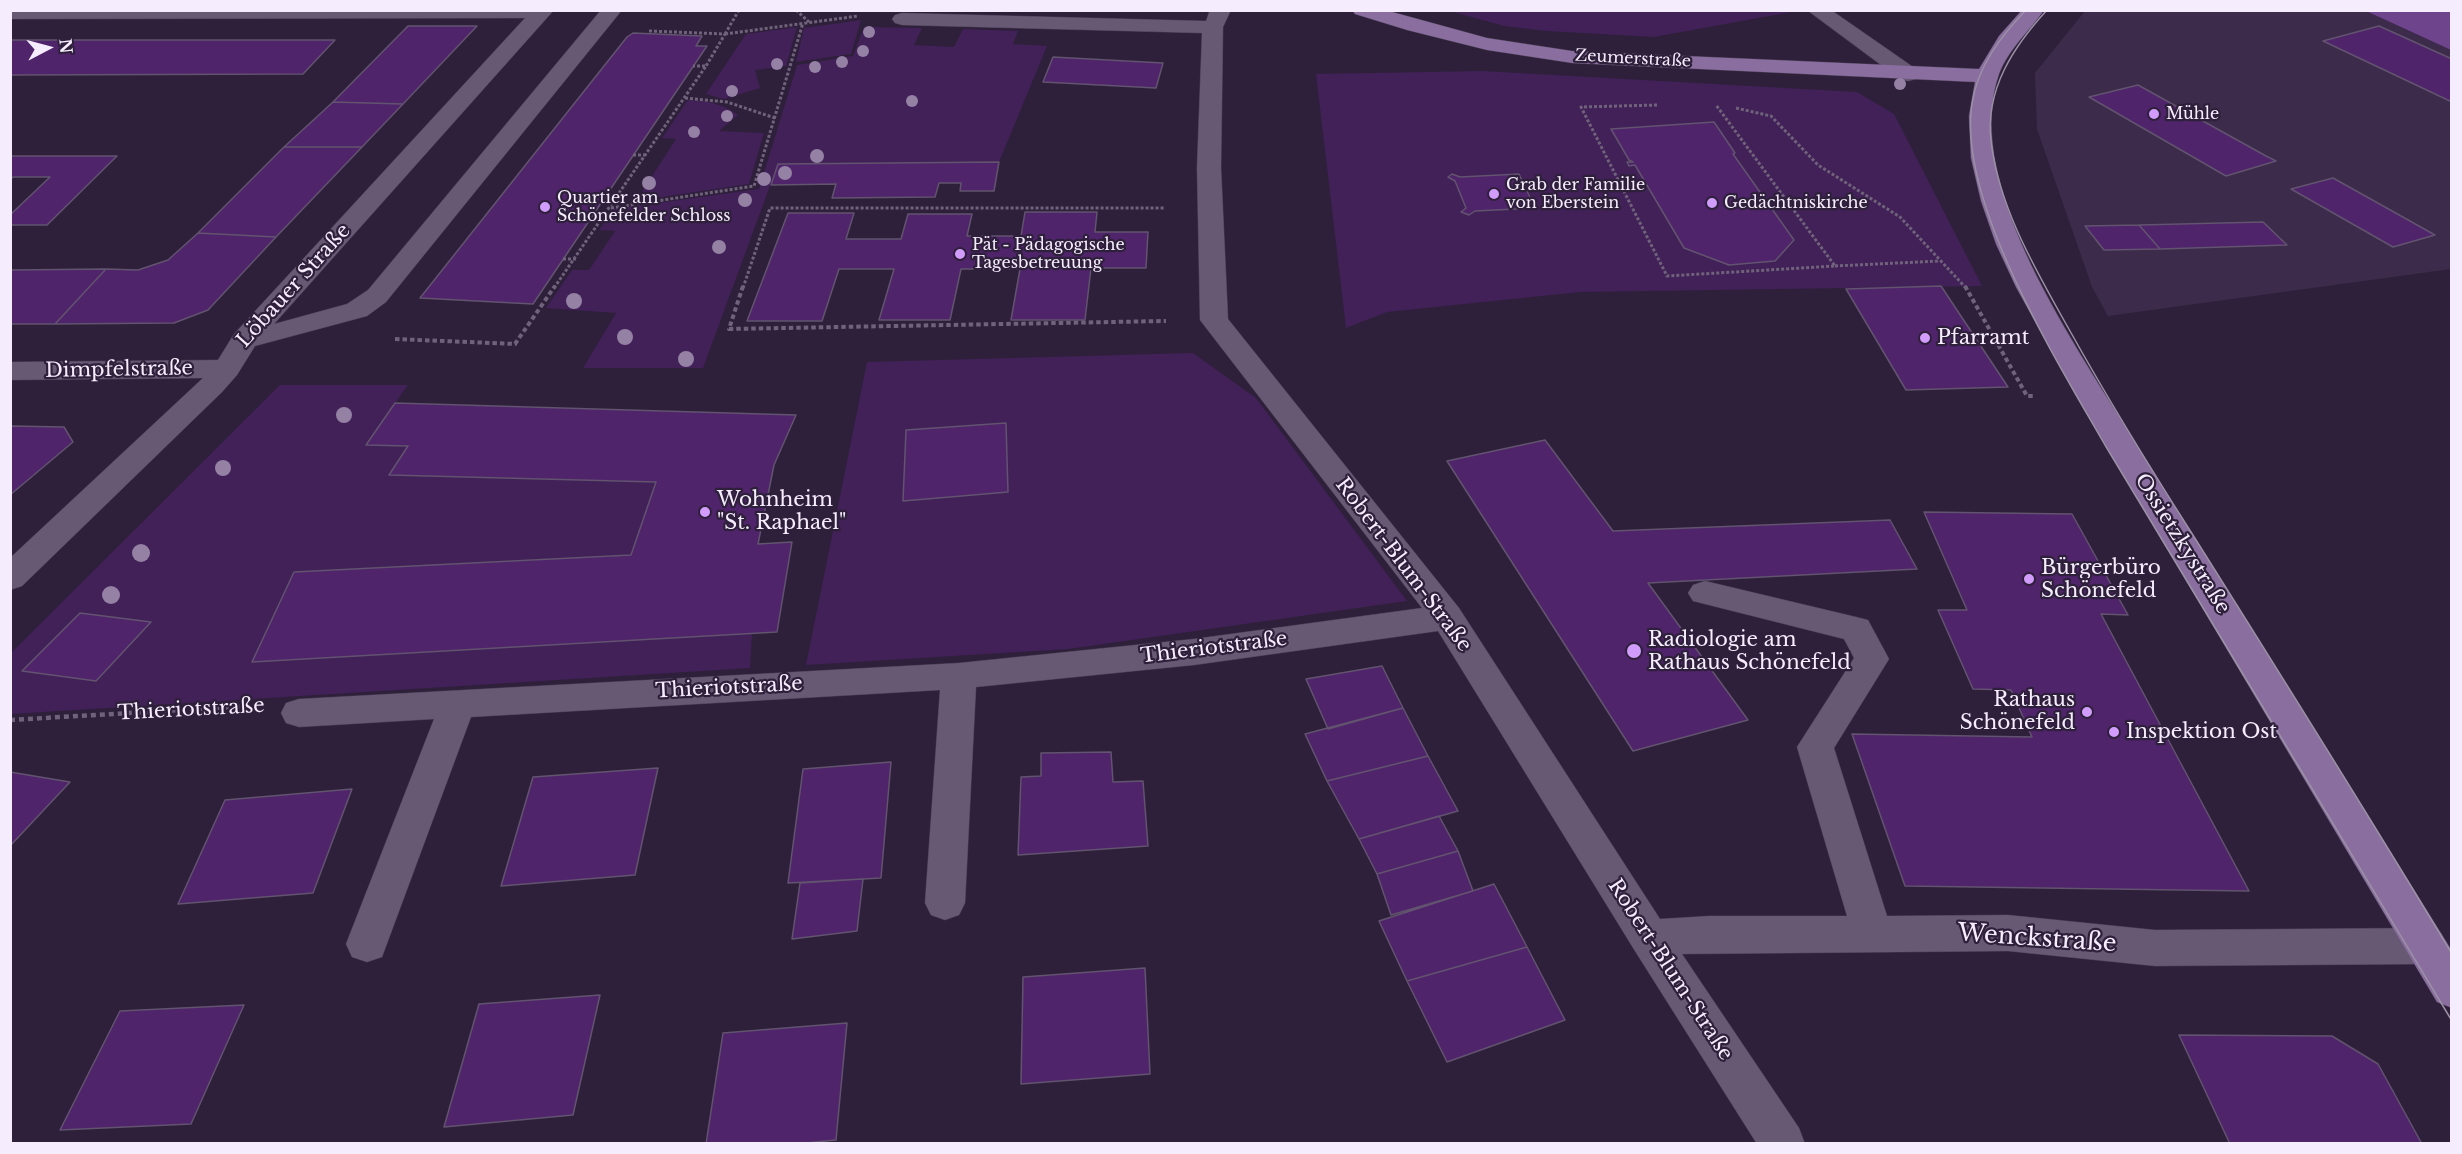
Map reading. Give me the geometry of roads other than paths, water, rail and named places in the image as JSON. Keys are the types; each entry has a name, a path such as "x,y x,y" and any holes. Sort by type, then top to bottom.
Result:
{"main road":[{"name":"Zeumerstraße","path":"1362,10 1487,44 1572,57 1987,76"},
{"name":"Ossietzkystraße","path":"2034,10 2012,33 1997,54 1987,76 1980,105 1979,136 1982,162 1994,204 2039,303 2093,399 2451,989"}],"street":[{"path":"244,340 357,310 377,296 612,10"},
{"path":"1817,10 1908,74"},
{"path":"10,13 544,11"},
{"name":"Löbauer Straße","path":"10,578 227,369 244,340 544,11"},
{"path":"902,19 936,15 1217,19"},
{"name":"Robert-Blum-Straße","path":"1217,19 1209,168 1214,320 1447,617 1649,938 1783,1143"},
{"name":"Dimpfelstraße","path":"10,371 227,369"},
{"path":"1705,593 1856,629 1872,659 1815,747 1872,932"},
{"name":"Thieriotstraße","path":"299,713 959,676 1194,652 1447,617"},
{"path":"945,903 959,676"},
{"path":"367,944 458,704"},
{"name":"Wenckstraße","path":"1649,938 1709,934 2008,933 2155,948 2426,946"}],"tram line":[{"path":"2026,10 2008,30 1985,65 1979,77 1972,104 1971,143 1980,186 1995,232 2038,326 2105,445 2452,1021"},
{"path":"2047,10 2023,38 2004,70 1997,86 1990,122 1995,166 2021,239 2114,407 2452,954"}],"place":[{"name":"Mühle","path":"2154,114"},
{"name":"Grab der Familie von Eberstein","path":"1494,194"},
{"name":"Gedächtniskirche","path":"1712,203"},
{"name":"Quartier am Schönefelder Schloss","path":"545,207"},
{"name":"Pät - Pädagogische Tagesbetreuung","path":"960,254"},
{"name":"Pfarramt","path":"1925,338"},
{"name":"Wohnheim \"St. Raphael\"","path":"705,512"},
{"name":"Bürgerbüro Schönefeld","path":"2029,579"},
{"name":"Radiologie am Rathaus Schönefeld","path":"1634,651"},
{"name":"Rathaus Schönefeld","path":"2087,712"},
{"name":"Inspektion Ost","path":"2114,732"}]}
